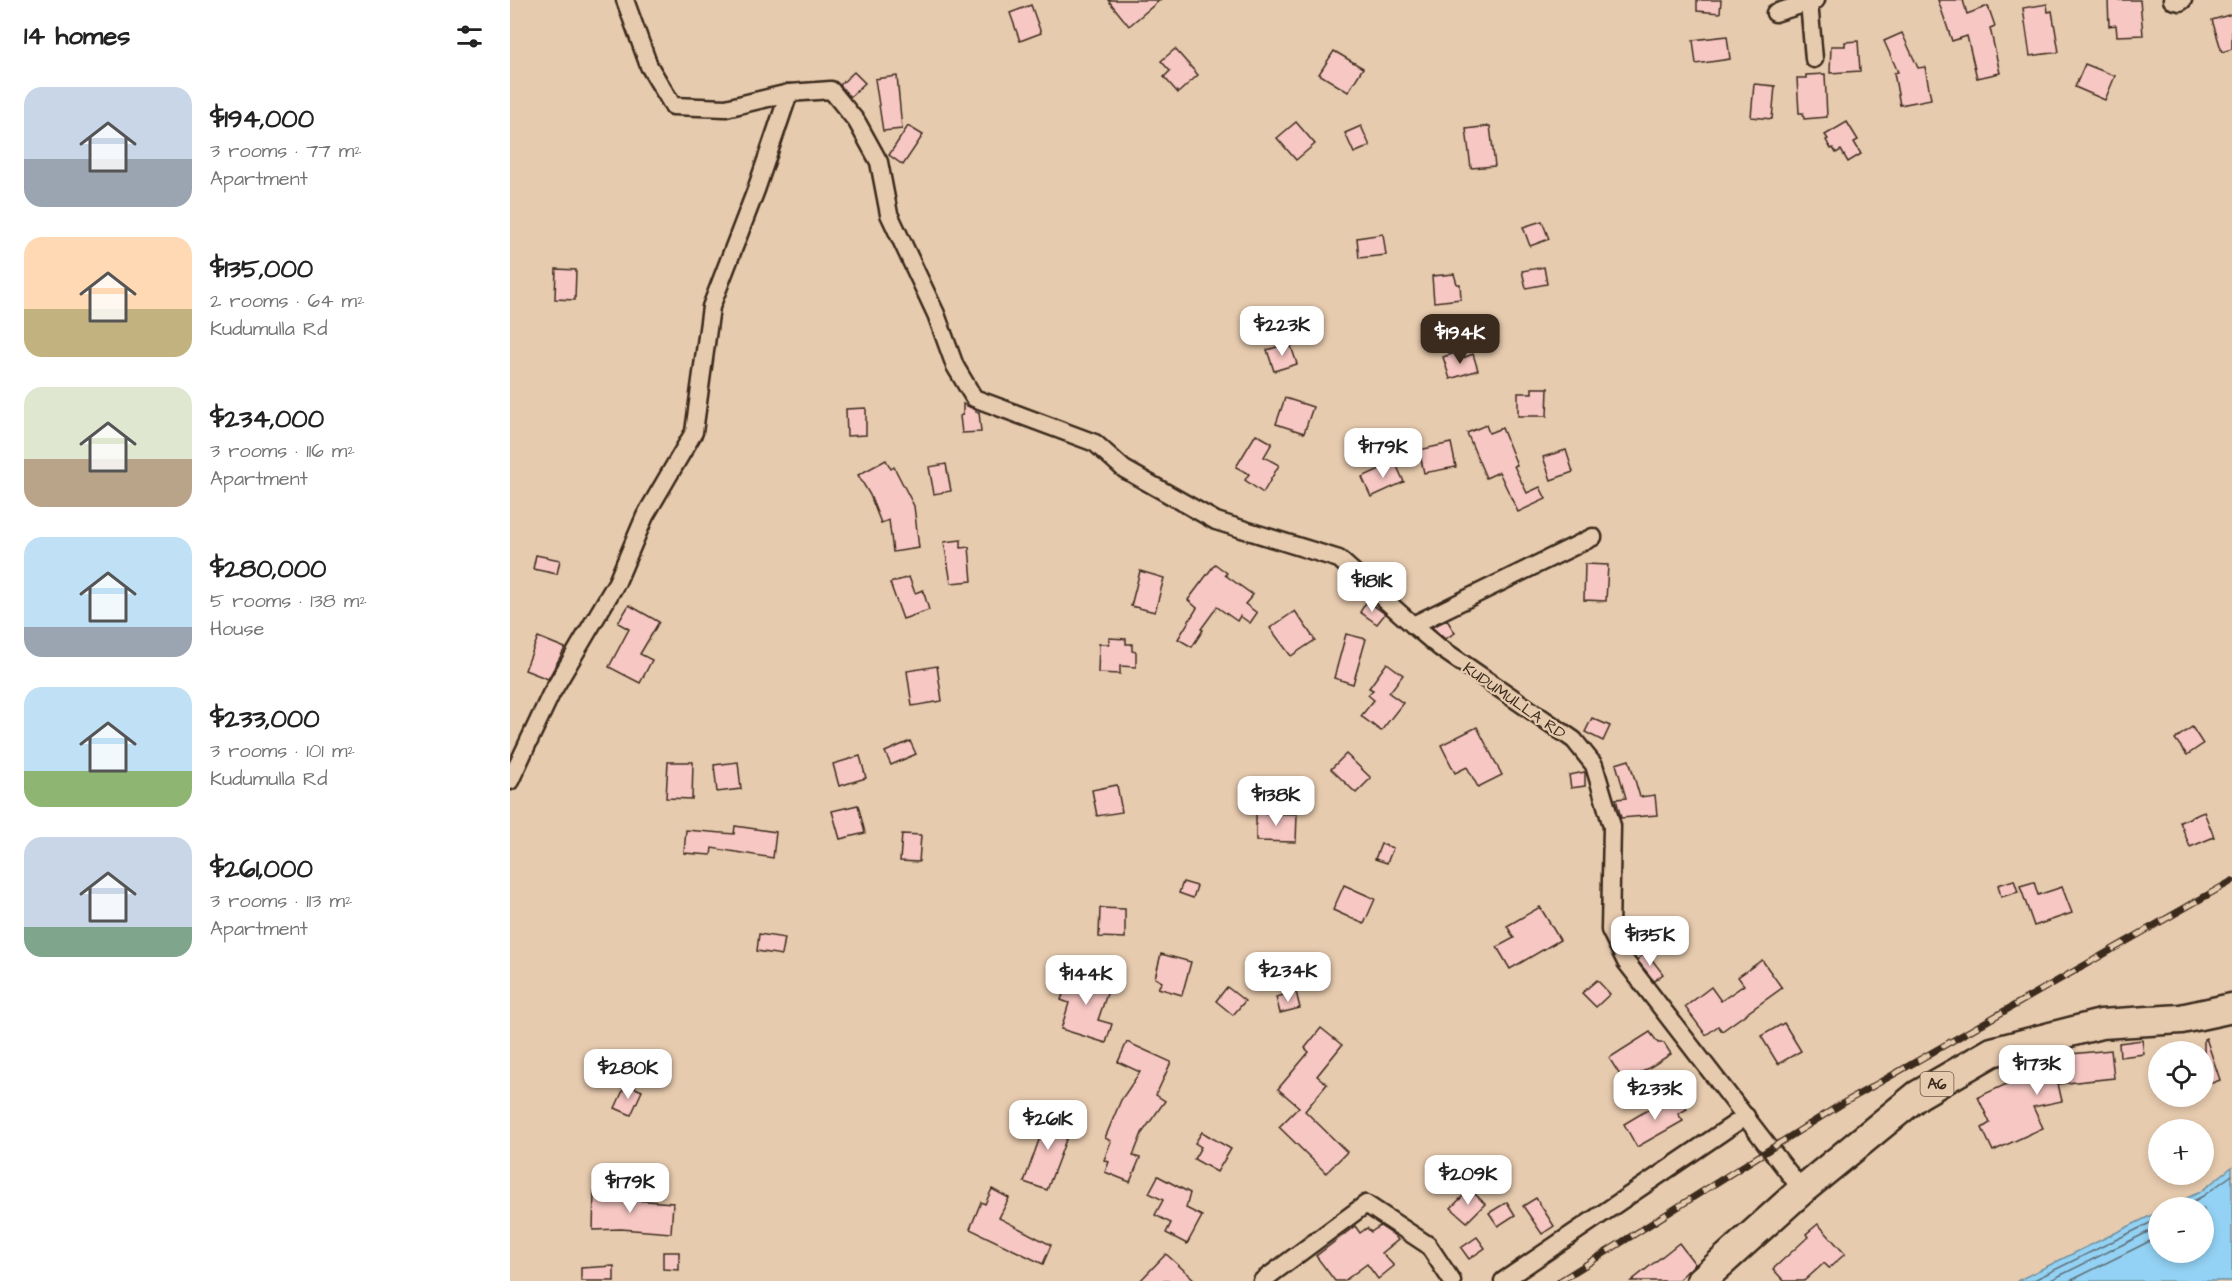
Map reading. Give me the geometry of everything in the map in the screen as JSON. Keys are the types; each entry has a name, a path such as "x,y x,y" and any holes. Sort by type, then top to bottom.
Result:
{"highway":[{"name":"A6","path":"1701,1281 1802,1190 1918,1095 1992,1052 2101,1024 2181,1019 2232,1008"}],"street":[{"path":"625,0 649,66 673,106 726,108 789,93"},
{"path":"2172,0 2180,2 2183,0"},
{"path":"1775,13 1812,1 1814,59"},
{"name":"KUDUMULLA RD","path":"789,93 831,90 857,122 879,162 889,214 936,314 955,366 974,398 1095,443 1124,469 1216,521 1339,559 1440,647 1574,740 1594,765 1612,826 1610,930 1626,962 1802,1190"},
{"path":"510,781 550,694 617,582 645,516 694,432 711,307 756,190 789,93"},
{"path":"1413,625 1593,537"},
{"path":"1503,1281 1746,1116"},
{"path":"1262,1281 1366,1204 1428,1245 1452,1281"}],"water":[{"path":"2232,1167 2232,1281 2017,1281 2148,1217 2148,1263 2214,1263 2214,1197 2189,1197 2209,1185 2214,1185 2214,1181"}],"building":[{"path":"1108,0 1160,0 1129,26"},
{"path":"1697,0 1721,0 1720,13 1697,11"},
{"path":"1938,0 1963,0 1967,14 1988,6 1995,26 1990,28 2000,73 1977,78 1967,36 1952,41"},
{"path":"2108,0 2140,0 2143,35 2117,36 2116,25 2109,26"},
{"path":"2047,4 2048,12 2052,11 2059,52 2030,56 2023,8"},
{"path":"1031,5 1041,33 1020,41 1010,13"},
{"path":"2232,14 2232,49 2222,52 2212,20"},
{"path":"1902,33 1918,68 1925,67 1931,99 1900,105 1894,73 1898,72 1884,41"},
{"path":"1727,36 1730,59 1696,64 1693,40"},
{"path":"1858,41 1860,71 1830,73 1831,46 1845,46 1845,42"},
{"path":"1175,49 1198,75 1178,93 1164,77 1170,71 1161,61"},
{"path":"1334,51 1363,68 1348,92 1319,74"},
{"path":"2085,64 2115,76 2105,100 2075,87"},
{"path":"854,72 865,83 850,97 840,85"},
{"path":"1825,74 1827,117 1804,119 1803,113 1799,113 1797,78"},
{"path":"897,76 902,129 883,131 875,79"},
{"path":"1754,84 1775,86 1772,119 1751,117"},
{"path":"1296,122 1315,144 1296,160 1277,138"},
{"path":"1847,122 1858,140 1854,142 1861,154 1848,162 1841,150 1836,153 1833,148 1831,149 1825,135"},
{"path":"908,126 923,135 903,165 889,155"},
{"path":"1361,126 1370,146 1354,153 1345,133"},
{"path":"1490,126 1495,166 1471,168 1466,129"},
{"path":"1542,221 1549,239 1530,246 1523,227"},
{"path":"1383,234 1386,255 1359,258 1357,238"},
{"path":"1544,267 1547,284 1526,288 1522,271"},
{"path":"556,269 576,270 575,300 555,299"},
{"path":"1454,274 1457,284 1460,284 1461,299 1434,302 1432,276"},
{"path":"1290,343 1297,364 1274,371 1267,350"},
{"path":"1461,351 1463,358 1473,354 1478,370 1450,379 1443,357"},
{"path":"1532,388 1548,388 1547,416 1518,416 1518,393 1532,393"},
{"path":"1285,398 1313,407 1304,433 1276,424"},
{"path":"963,404 979,412 981,432 962,433 960,416 963,414"},
{"path":"866,408 866,435 847,436 846,409"},
{"path":"1486,425 1489,433 1502,428 1517,465 1514,466 1527,493 1540,487 1546,499 1518,512 1499,472 1486,478 1467,433"},
{"path":"1256,434 1272,443 1264,457 1279,465 1263,493 1245,480 1249,474 1236,467"},
{"path":"1451,443 1456,467 1424,473 1419,450"},
{"path":"1566,450 1573,472 1551,480 1543,457"},
{"path":"886,460 891,469 894,467 914,506 919,548 893,552 889,520 881,523 870,495 858,475"},
{"path":"1395,462 1404,482 1371,497 1362,477"},
{"path":"946,464 951,491 934,494 929,467"},
{"path":"961,540 961,548 969,547 972,581 951,583 944,542"},
{"path":"536,555 560,560 557,574 533,569"},
{"path":"1215,564 1227,573 1225,575 1253,595 1245,604 1257,613 1250,623 1240,616 1237,621 1217,607 1201,629 1203,630 1192,647 1178,639 1197,608 1188,600"},
{"path":"1585,564 1608,565 1606,601 1584,600"},
{"path":"1140,571 1164,578 1155,612 1131,606"},
{"path":"909,577 915,593 923,590 929,610 903,619 890,583"},
{"path":"1367,601 1385,614 1377,624 1360,612"},
{"path":"629,605 659,622 640,654 652,660 640,683 609,667 629,629 618,623"},
{"path":"1295,611 1315,640 1291,656 1270,628"},
{"path":"1447,620 1455,633 1445,639 1432,627"},
{"path":"1346,634 1366,639 1353,684 1334,678"},
{"path":"538,637 565,648 548,679 525,670"},
{"path":"1109,638 1126,639 1126,644 1132,644 1132,651 1136,652 1136,667 1120,666 1120,674 1098,673 1099,644 1109,644"},
{"path":"1387,663 1403,675 1389,693 1403,703 1381,731 1361,716 1374,700 1368,695 1373,690 1369,688"},
{"path":"937,666 942,701 912,706 907,671"},
{"path":"1592,718 1610,726 1603,741 1585,732"},
{"path":"1477,727 1502,775 1478,787 1467,767 1455,773 1441,745"},
{"path":"2192,727 2203,744 2187,755 2175,739"},
{"path":"910,741 916,754 891,765 885,752"},
{"path":"1346,754 1371,778 1356,793 1331,769"},
{"path":"860,756 866,778 839,786 833,764"},
{"path":"1629,760 1640,797 1655,795 1657,815 1621,818 1616,799 1626,798 1616,764"},
{"path":"668,762 693,762 692,799 666,798"},
{"path":"738,762 741,789 717,792 714,765"},
{"path":"1585,772 1585,786 1571,788 1569,775"},
{"path":"1117,785 1122,812 1097,816 1092,790"},
{"path":"858,805 865,833 840,839 832,811"},
{"path":"2204,812 2214,837 2190,847 2180,822"},
{"path":"1256,813 1297,814 1296,842 1256,841"},
{"path":"735,826 776,832 773,858 712,848 711,855 684,853 686,830 734,834"},
{"path":"902,834 921,835 919,862 900,861"},
{"path":"1381,844 1393,848 1387,863 1375,859"},
{"path":"2014,880 2018,892 2001,897 1998,885"},
{"path":"1183,882 1197,886 1193,898 1179,893"},
{"path":"2034,882 2038,895 2062,887 2072,913 2034,926 2020,886"},
{"path":"1344,885 1375,899 1364,924 1333,910"},
{"path":"1540,907 1560,940 1510,969 1497,947 1514,938 1507,926"},
{"path":"1100,908 1125,909 1125,938 1099,937"},
{"path":"759,934 785,938 782,955 757,951"},
{"path":"1646,952 1663,974 1654,981 1637,960"},
{"path":"1161,954 1191,962 1182,995 1158,988 1162,982 1155,978"},
{"path":"1762,960 1782,988 1722,1031 1718,1026 1706,1035 1685,1007 1711,987 1721,1001 1744,985 1738,977"},
{"path":"1072,969 1111,982 1098,1020 1112,1024 1106,1043 1061,1029 1069,1003 1061,1000"},
{"path":"1597,980 1610,994 1596,1007 1582,993"},
{"path":"1227,987 1245,1001 1233,1015 1216,1001"},
{"path":"1296,992 1300,1008 1280,1013 1276,997"},
{"path":"1784,1023 1801,1051 1778,1064 1761,1036"},
{"path":"1321,1028 1342,1045 1317,1076 1327,1084 1305,1111 1347,1152 1326,1173 1279,1127 1299,1107 1278,1089 1309,1052 1305,1048"},
{"path":"1650,1032 1658,1043 1664,1043 1671,1054 1625,1083 1609,1058"},
{"path":"2142,1040 2144,1054 2120,1057 2119,1043"},
{"path":"1127,1042 1171,1062 1156,1095 1165,1101 1142,1133 1133,1156 1140,1158 1130,1182 1105,1172 1109,1162 1104,1160 1111,1141 1105,1138 1121,1100 1140,1072 1118,1062"},
{"path":"2111,1050 2114,1078 2058,1084 2062,1101 2033,1107 2043,1128 1993,1151 1982,1128 1990,1123 1978,1097 2022,1077 2030,1076 2029,1073 2072,1064 2071,1054"},
{"path":"2214,1062 2220,1080 2214,1082"},
{"path":"626,1084 642,1091 631,1115 615,1108"},
{"path":"1681,1098 1687,1109 1678,1114 1683,1121 1637,1147 1624,1124 1666,1099 1670,1105"},
{"path":"1049,1112 1073,1121 1047,1190 1024,1182"},
{"path":"1202,1132 1231,1149 1217,1172 1194,1159 1201,1147 1195,1143"},
{"path":"1158,1176 1190,1193 1186,1208 1202,1216 1187,1244 1166,1233 1171,1223 1155,1215 1163,1200 1149,1193"},
{"path":"992,1189 1009,1198 999,1218 1051,1245 1043,1264 970,1229 981,1202 985,1204"},
{"path":"1470,1189 1485,1204 1467,1222 1451,1208"},
{"path":"594,1191 621,1191 621,1199 673,1203 671,1233 621,1229 593,1230"},
{"path":"1536,1198 1554,1226 1542,1234 1523,1206"},
{"path":"1507,1202 1515,1215 1498,1226 1489,1213"},
{"path":"1818,1224 1845,1254 1829,1268 1824,1263 1804,1281 1784,1281 1773,1269 1808,1237 1806,1234"},
{"path":"1355,1226 1360,1233 1367,1228 1371,1232 1380,1226 1395,1236 1398,1240 1382,1253 1394,1266 1378,1279 1367,1264 1344,1281 1335,1281 1316,1256"},
{"path":"1477,1237 1485,1248 1469,1259 1461,1248"},
{"path":"1679,1243 1695,1264 1677,1281 1631,1281"},
{"path":"663,1252 679,1252 679,1270 663,1269"},
{"path":"1166,1254 1196,1281 1140,1281"},
{"path":"614,1266 614,1281 581,1281 581,1268"}],"railway":[{"path":"1560,1281 1840,1105 2232,881"}]}
